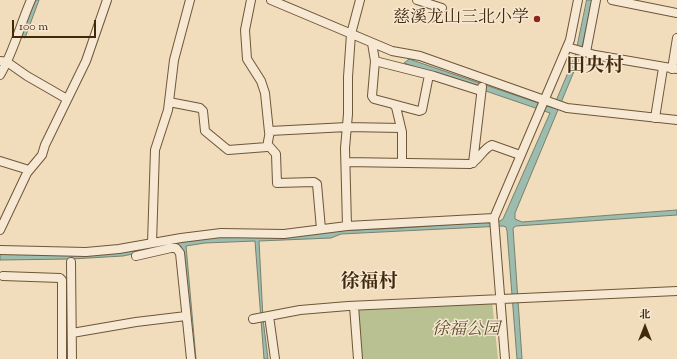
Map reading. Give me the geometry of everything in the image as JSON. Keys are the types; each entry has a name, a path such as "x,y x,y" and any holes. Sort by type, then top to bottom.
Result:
{"street":[{"path":"0,75 4,61 30,0"},
{"path":"0,230 4,210 29,170 42,155 45,145 86,61 104,13 107,0"},
{"path":"152,243 154,150 165,123 174,60 190,0"},
{"path":"251,0 245,30 246,51 249,64 261,81 265,93 269,146 276,154 277,183 314,182 317,184 321,229"},
{"path":"272,0 283,2 351,34 392,51 420,56 567,108 677,120"},
{"path":"347,226 346,162 351,34 360,0"},
{"path":"417,0 442,8"},
{"path":"505,359 494,218 567,48 578,0"},
{"path":"586,52 596,0"},
{"path":"612,0 677,13"},
{"path":"655,118 671,69 677,38"},
{"path":"372,43 375,61 372,96 374,99 419,111 422,110 429,75"},
{"path":"567,48 671,69"},
{"path":"4,61 67,100"},
{"path":"375,61 429,75 481,91"},
{"path":"473,163 483,79"},
{"path":"169,102 200,108 203,111 205,131 228,150 269,146"},
{"path":"393,104 399,116 401,128 402,163"},
{"path":"268,132 347,127 401,128"},
{"path":"346,162 473,163 488,146 492,145 520,155"},
{"path":"0,161 29,170"},
{"path":"0,250 86,252 119,249 221,233 284,234 347,226 494,218"},
{"path":"136,256 171,248 176,248 180,253 191,359"},
{"path":"72,262 72,359"},
{"path":"3,276 60,278 62,280 62,359"},
{"path":"253,319 300,310 354,306 677,291"},
{"path":"354,306 358,359"},
{"path":"72,333 136,322 186,316"},
{"path":"269,316 275,359"}],"green space":[{"name":"徐福公园","path":"492,301 498,359 359,359 355,308"}],"shaded area":[{"path":"34,0 39,0 25,38 20,36"},
{"path":"587,0 592,0 580,57 515,213 515,219 522,222 677,210 677,215 516,226 513,228 522,359 517,359 507,231 506,227 503,226 341,234 331,238 259,241 263,319 268,359 264,359 255,241 205,243 186,246 196,359 193,359 181,246 176,245 123,256 71,259 0,260 0,254 62,255 218,236 401,228 500,221 503,219 550,113 404,63 409,59 553,108 575,56"}],"place":[{"name":"慈溪龙山三北小学","path":"537,19"}],"district":[{"name":"田央村","path":"595,68"},
{"name":"徐福村","path":"369,284"}]}
